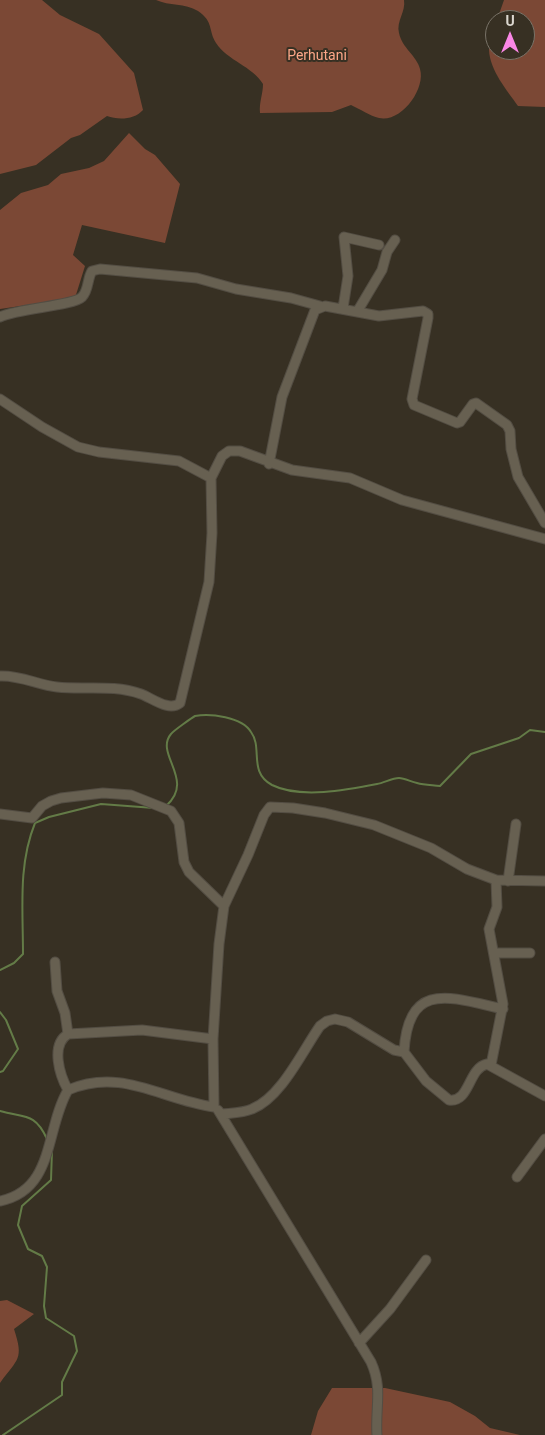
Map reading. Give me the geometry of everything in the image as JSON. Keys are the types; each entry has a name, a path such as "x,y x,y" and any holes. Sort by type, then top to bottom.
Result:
{"street":[{"path":"343,308 348,276 344,237 379,245"},
{"path":"357,312 382,270 387,252 395,240"},
{"path":"0,317 27,308 75,302 85,292 92,272 100,269 197,278 236,289 379,316 423,311 428,314 412,399 414,406 457,423 460,422 472,404 476,403 507,425 511,434 511,449 518,476 545,523"},
{"path":"269,464 282,397 315,310 320,306"},
{"path":"0,399 42,427 78,447 99,452 179,461 210,478"},
{"path":"0,676 19,678 59,687 120,688 141,694 171,707 177,706 180,703 208,592 212,533 210,478 222,456 229,451 240,451 269,464 292,470 338,474 425,507 545,540"},
{"path":"0,814 32,818 42,806 51,801 102,793 131,795 171,811 179,823 184,862 189,872 224,906"},
{"path":"214,1107 213,1040 219,944 224,906 267,810 275,807 324,813 374,824 431,848 467,869 496,880 545,881"},
{"path":"508,881 516,824"},
{"path":"491,1065 503,1009 489,929 498,907 496,880"},
{"path":"494,953 530,953"},
{"path":"55,962 57,991 66,1013 68,1034"},
{"path":"404,1052 408,1020 414,1009 422,1003 438,998 503,1009"},
{"path":"222,1114 251,1110 269,1099 320,1026 326,1021 335,1019 348,1022 394,1050 404,1052 426,1081 449,1100 458,1100 462,1096 478,1067 491,1065 545,1096"},
{"path":"68,1090 61,1075 58,1057 60,1042 68,1034 142,1030 213,1040"},
{"path":"0,1201 15,1198 32,1185 44,1160 60,1106 68,1090 89,1082 122,1082 214,1107 222,1114 360,1343 377,1376 379,1387 377,1435"},
{"path":"517,1177 545,1139"},
{"path":"360,1343 390,1308 426,1260"}],"green space":[{"path":"0,0 42,0 60,15 99,34 134,73 143,110 135,116 126,118 107,116 80,135 71,138 36,165 0,174"},
{"name":"Perhutani","path":"156,0 404,0 404,9 398,29 403,43 416,60 420,69 419,86 410,103 403,110 387,118 376,117 351,105 332,112 260,113 263,84 253,73 221,49 216,43 209,23 203,15 193,8"},
{"path":"504,0 545,0 545,107 518,106 500,80 491,60 535,60 535,10 500,10"},
{"path":"129,133 145,149 155,155 180,184 165,243 82,225 73,255 85,266 75,298 0,309 0,210 21,193 48,185 61,174 89,168 104,161"},
{"path":"7,1300 34,1314 14,1329 19,1347 18,1358 0,1383 0,1301"},
{"path":"332,1388 385,1388 450,1402 475,1416 490,1428 520,1435 311,1435 318,1411"}],"waterway":[{"path":"166,806 174,796 177,787 176,777 167,750 167,742 173,732 195,716 225,717 247,727 254,738 258,767 265,780 272,785 296,792 352,789 399,778 420,784 440,786 471,754 519,738 530,730 545,732"},
{"path":"0,970 14,963 23,954 22,904 24,871 26,855 35,823 49,817 101,804 154,808"},
{"path":"0,1012 6,1020 18,1049 3,1071 0,1072"},
{"path":"0,1111 33,1120 43,1130 47,1139"},
{"path":"3,1435 62,1395 62,1382 77,1351 74,1336 46,1318 44,1306 47,1267 42,1256 28,1249 18,1225 22,1206 51,1180 52,1150"}]}
